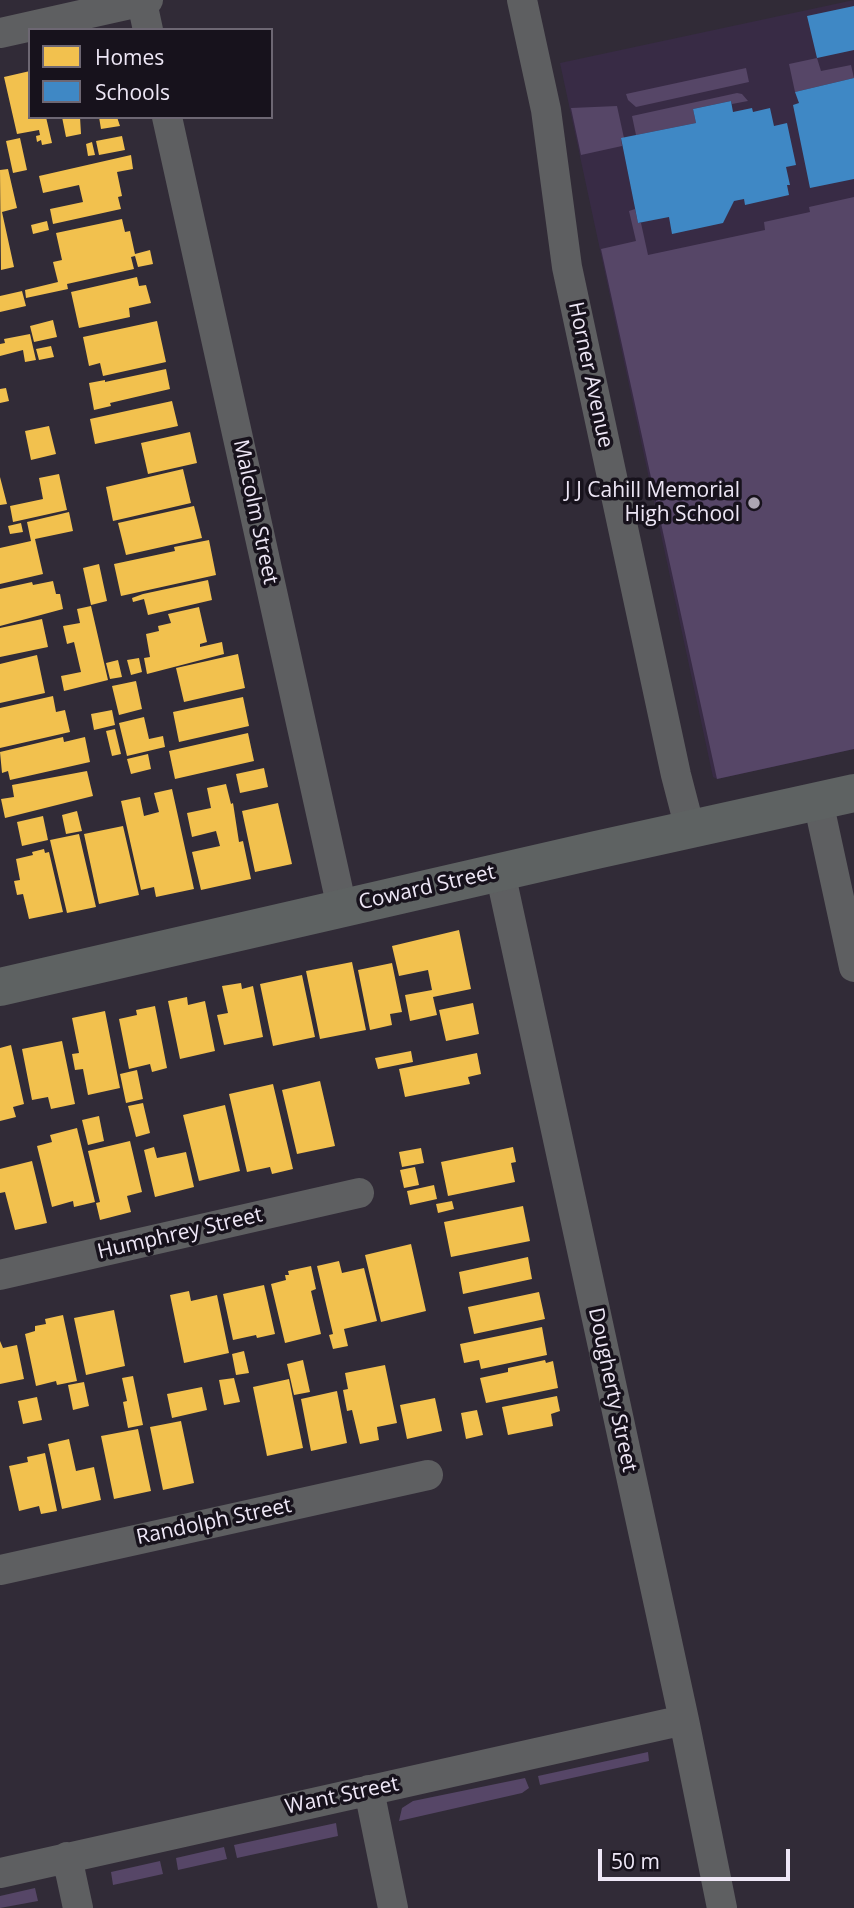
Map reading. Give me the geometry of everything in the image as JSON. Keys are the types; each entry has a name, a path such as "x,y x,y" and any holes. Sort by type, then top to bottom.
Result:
{"street":[{"name":"Horner Avenue","path":"522,0 545,110 567,267 690,829"},
{"path":"32,28 146,10"},
{"path":"0,33 28,29"},
{"name":"Malcolm Street","path":"167,119 342,908"},
{"name":"Coward Street","path":"0,987 836,797"},
{"path":"836,797 854,967"},
{"name":"Dougherty Street","path":"500,872 684,1720 722,1908"},
{"name":"Humphrey Street","path":"0,1275 359,1193"},
{"name":"Randolph Street","path":"0,1570 428,1475"},
{"name":"Want Street","path":"0,1873 684,1720"},
{"path":"369,1790 393,1908"},
{"path":"67,1857 78,1908"}],"shaded area":[{"name":"J J Cahill Memorial High School","path":"854,0 854,749 717,779 713,777 560,63"},
{"path":"817,58 821,71 851,65 854,78 795,92 789,64"},
{"path":"746,68 749,82 636,107 626,94"},
{"path":"742,94 748,101 732,104 731,101 693,109 696,123 636,135 632,116"},
{"path":"617,106 624,138 621,139 622,146 581,155 571,108"},
{"name":"J J Cahill Memorial High School","path":"854,197 854,749 717,779 601,249 636,241 629,211 635,209 648,255 765,230 764,222 810,212 809,207"},
{"path":"648,1752 649,1761 540,1785 538,1776"},
{"path":"525,1778 529,1788 522,1793 399,1821 402,1808 413,1801"},
{"path":"336,1823 338,1836 237,1858 234,1845"},
{"path":"224,1847 227,1859 178,1870 176,1858"},
{"path":"160,1861 163,1874 113,1885 111,1872"},
{"path":"35,1888 38,1901 0,1908 0,1896"}],"building: Homes":[{"path":"28,71 28,119 46,119 52,143 42,145 41,140 37,142 39,130 17,134 4,77"},
{"path":"62,119 80,119 81,134 66,137"},
{"path":"99,119 118,119 120,126 101,129"},
{"path":"122,136 125,150 99,155 96,141"},
{"path":"20,138 27,170 13,173 6,141"},
{"path":"92,142 95,155 88,156 86,144"},
{"path":"131,155 133,169 117,172 122,196 118,197 121,209 53,224 50,209 83,202 79,185 43,193 39,176"},
{"path":"8,169 17,208 2,212 14,267 1,270 0,170"},
{"path":"122,219 125,232 130,231 135,254 150,250 153,264 138,267 135,256 131,257 134,269 67,284 68,289 26,298 25,290 58,282 53,262 62,260 56,233"},
{"path":"47,221 49,230 33,234 31,225"},
{"path":"137,277 139,286 146,285 151,303 129,308 130,317 79,328 71,292"},
{"path":"22,291 26,306 0,312 0,296"},
{"path":"53,320 57,337 34,342 30,326"},
{"path":"157,321 166,362 103,376 100,363 89,366 83,337"},
{"path":"30,334 36,360 25,362 23,350 0,356 0,344 5,343 4,339"},
{"path":"51,346 54,357 39,360 36,349"},
{"path":"166,369 170,389 110,403 111,406 94,410 89,383"},
{"path":"6,388 9,401 0,403 0,389"},
{"path":"172,401 178,426 95,444 90,419"},
{"path":"49,426 56,454 31,460 25,431"},
{"path":"190,432 197,463 148,474 141,443"},
{"path":"183,469 191,503 113,521 106,487"},
{"path":"59,474 67,510 13,522 10,506 43,499 39,478"},
{"path":"0,477 7,504 0,505"},
{"path":"194,506 202,538 126,555 118,523"},
{"path":"69,512 73,531 35,539 43,574 0,584 0,548 31,541 27,522"},
{"path":"21,523 23,532 10,534 8,526"},
{"path":"209,540 216,575 121,596 114,564 175,551 174,547"},
{"path":"99,564 107,601 91,605 83,568"},
{"path":"208,580 212,600 148,615 144,599 133,602 132,598 143,594"},
{"path":"53,581 56,594 60,594 63,609 0,626 0,589 32,582 33,585"},
{"path":"91,606 108,680 64,691 61,676 81,672 74,642 67,644 63,626 80,623 77,609"},
{"path":"199,607 207,642 200,644 200,647 222,642 224,654 147,674 144,658 150,657 146,634 159,631 158,626 171,623 168,614"},
{"path":"42,619 48,647 0,657 0,628"},
{"path":"238,654 245,688 184,702 176,668"},
{"path":"37,655 45,693 0,703 0,664"},
{"path":"139,658 142,672 131,675 127,660"},
{"path":"118,660 122,677 110,679 106,663"},
{"path":"136,681 142,709 119,715 112,686"},
{"path":"53,696 56,712 65,710 70,732 0,748 0,708"},
{"path":"243,697 249,726 179,742 173,712"},
{"path":"112,710 115,725 94,730 91,714"},
{"path":"144,717 149,739 163,736 165,747 127,756 119,723"},
{"path":"115,729 121,754 112,756 106,731"},
{"path":"248,733 254,761 175,779 169,751"},
{"path":"63,737 64,742 85,737 90,762 10,780 8,771 2,773 0,752"},
{"path":"148,754 151,769 131,774 127,759"},
{"path":"264,768 268,787 240,793 236,774"},
{"path":"87,771 93,796 5,818 1,799 14,797 12,785"},
{"path":"226,784 231,804 233,803 239,842 243,841 251,879 201,890 192,852 220,846 216,831 192,837 187,813 211,808 207,788"},
{"path":"172,789 194,889 156,897 154,887 141,890 121,801 140,797 144,816 159,812 154,793"},
{"path":"278,803 292,864 255,872 242,811"},
{"path":"77,811 82,831 66,834 62,815"},
{"path":"43,816 48,840 22,846 17,822"},
{"path":"123,826 139,895 99,904 84,834"},
{"path":"79,834 96,907 67,913 50,840"},
{"path":"44,849 45,853 49,852 63,912 29,919 23,894 17,895 14,881 20,880 16,859"},
{"path":"459,930 471,989 433,997 437,1015 410,1021 405,995 432,990 428,970 399,976 392,946"},
{"path":"352,962 366,1030 320,1039 306,971"},
{"path":"392,963 402,1012 390,1014 392,1025 370,1030 358,970"},
{"path":"302,975 315,1037 273,1046 260,984"},
{"path":"241,983 242,989 253,986 263,1037 224,1045 217,1015 228,1013 222,986"},
{"path":"187,997 188,1005 205,1001 215,1051 180,1059 168,1001"},
{"path":"473,1003 479,1034 446,1041 439,1010"},
{"path":"155,1006 167,1068 152,1072 150,1064 129,1069 119,1019 137,1015 136,1010"},
{"path":"105,1011 120,1088 88,1095 83,1069 75,1070 72,1054 79,1053 72,1018"},
{"path":"62,1041 75,1104 51,1109 48,1097 32,1100 22,1049"},
{"path":"11,1045 24,1104 13,1107 16,1117 0,1121 0,1048"},
{"path":"411,1051 413,1062 378,1069 375,1058"},
{"path":"477,1053 481,1074 468,1077 470,1084 405,1097 399,1069"},
{"path":"137,1070 143,1099 126,1103 120,1074"},
{"path":"320,1081 335,1146 297,1154 282,1090"},
{"path":"273,1084 293,1169 272,1174 270,1167 247,1172 229,1094"},
{"path":"143,1103 150,1133 136,1137 128,1106"},
{"path":"225,1105 240,1171 199,1181 183,1115"},
{"path":"99,1116 104,1141 88,1145 82,1120"},
{"path":"77,1128 95,1202 74,1207 73,1201 52,1207 37,1146 52,1142 50,1135"},
{"path":"130,1141 142,1192 127,1196 131,1212 100,1220 96,1203 100,1202 88,1151"},
{"path":"154,1147 157,1158 186,1152 194,1187 155,1197 144,1150"},
{"path":"513,1147 516,1162 511,1163 515,1182 448,1196 441,1162"},
{"path":"421,1148 424,1163 402,1167 399,1152"},
{"path":"32,1161 47,1223 15,1230 5,1192 0,1193 0,1169"},
{"path":"415,1167 419,1185 404,1188 400,1170"},
{"path":"434,1185 437,1199 410,1205 407,1191"},
{"path":"452,1201 454,1209 438,1213 436,1204"},
{"path":"523,1206 530,1241 451,1257 444,1222"},
{"path":"411,1244 426,1311 381,1322 365,1255"},
{"path":"528,1257 532,1279 463,1294 459,1272"},
{"path":"339,1261 342,1273 364,1268 377,1321 344,1329 348,1346 333,1349 329,1335 333,1334 317,1266"},
{"path":"311,1266 316,1289 311,1291 321,1334 285,1343 271,1284 286,1280 288,1271"},
{"path":"264,1285 275,1334 233,1340 223,1294"},
{"path":"189,1291 191,1301 217,1295 229,1353 184,1363 170,1295"},
{"path":"539,1292 545,1319 474,1334 468,1307"},
{"path":"114,1310 125,1366 86,1375 74,1318"},
{"path":"63,1315 77,1381 57,1385 56,1381 36,1386 25,1334 35,1331 35,1326 46,1324 45,1319"},
{"path":"542,1327 547,1355 481,1369 479,1360 464,1363 460,1344"},
{"path":"0,1341 3,1348 17,1345 24,1379 0,1384"},
{"path":"244,1351 249,1373 236,1375 232,1354"},
{"path":"303,1360 310,1392 294,1395 287,1364"},
{"path":"545,1360 546,1363 553,1361 558,1388 486,1403 480,1378 508,1372 508,1368"},
{"path":"385,1365 397,1423 377,1427 379,1440 360,1444 352,1410 347,1411 343,1390 348,1389 345,1373"},
{"path":"133,1376 143,1425 128,1428 123,1402 127,1401 122,1378"},
{"path":"234,1378 240,1402 224,1405 219,1380"},
{"path":"289,1379 303,1448 267,1456 253,1387"},
{"path":"84,1382 89,1406 73,1410 68,1385"},
{"path":"202,1387 207,1410 172,1418 167,1394"},
{"path":"337,1391 347,1443 311,1451 301,1399"},
{"path":"557,1396 560,1411 551,1414 553,1426 508,1435 502,1407"},
{"path":"37,1397 42,1420 23,1424 18,1401"},
{"path":"435,1398 442,1431 407,1439 400,1405"},
{"path":"477,1410 483,1435 466,1439 461,1413"},
{"path":"181,1421 194,1483 163,1490 150,1427"},
{"path":"138,1429 151,1491 114,1499 101,1436"},
{"path":"69,1439 76,1471 94,1467 101,1500 62,1509 48,1444"},
{"path":"45,1453 57,1511 41,1514 39,1506 19,1511 9,1466 28,1462 27,1457"}],"building: Schools":[{"path":"854,6 854,50 817,58 807,16"},
{"path":"854,78 854,179 810,188 793,105 799,103 795,92"},
{"path":"731,101 733,112 752,108 753,112 770,108 774,126 787,123 796,165 786,167 789,195 745,205 744,199 734,201 723,223 672,234 669,217 638,223 621,138 696,123 693,109"}],"place":[{"name":"J J Cahill Memorial High School","path":"754,503"}]}
